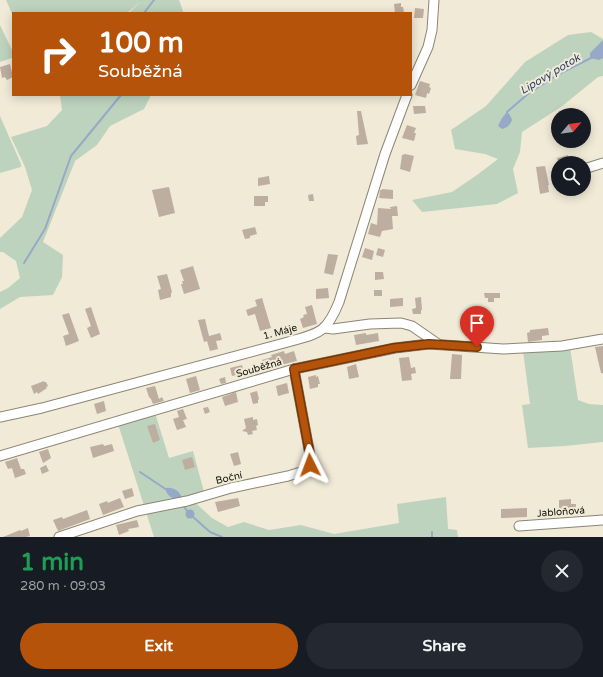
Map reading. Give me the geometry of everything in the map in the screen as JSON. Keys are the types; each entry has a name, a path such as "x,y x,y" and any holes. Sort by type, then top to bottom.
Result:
{"street":[{"path":"412,83 428,47 432,30 434,0"},
{"path":"325,328 333,318 339,302 384,154 407,96"},
{"path":"591,167 603,163"},
{"path":"325,328 333,329 401,322 412,326 438,344"},
{"name":"1. Máje","path":"0,418 288,342 313,335 325,328"},
{"name":"Souběžná","path":"0,456 294,369 394,348 438,344 503,349 562,346 603,339"},
{"name":"Boční","path":"58,537 137,510 187,501 231,488 288,476 304,471 310,465 310,455 294,369"},
{"name":"Jabloňová","path":"520,526 603,520"}],"green space":[{"path":"6,0 179,0 183,11 130,12 140,2 128,12 12,12 12,14"},
{"path":"0,25 12,50 12,58 0,62"},
{"path":"591,32 603,39 603,76 598,77 559,108 551,108 551,113 522,132 520,152 513,169 518,193 497,204 422,212 412,200 452,192 498,159 485,154 455,149 451,130 486,106 525,62 568,35"},
{"path":"60,96 150,96 144,109 110,126 97,145 75,161 43,242 63,255 62,277 53,295 20,297 0,309 0,292 8,288 20,278 16,261 3,252 0,252 0,238 22,217 32,190 25,167 11,137 47,126 62,110"},
{"path":"0,116 21,167 0,173"},
{"path":"570,347 578,400 589,404 603,405 603,442 528,448 522,405 530,404 523,351"},
{"path":"155,413 169,458 193,451 204,492 189,497 212,518 228,527 244,522 269,530 301,525 334,534 399,523 397,504 446,497 448,529 457,530 458,537 154,537 118,424"}],"water":[{"path":"603,40 603,58 599,60 590,58 590,53"},
{"path":"507,112 512,120 508,126 502,129 498,126"},
{"path":"166,488 176,490 180,493 182,498 175,500 167,494"},
{"path":"190,509 195,514 190,519 185,514"}],"building":[{"path":"401,3 401,7 403,7 404,12 395,12 394,4"},
{"path":"415,8 424,9 423,18 414,18"},
{"path":"10,64 12,78 7,80 5,77 2,78 0,67"},
{"path":"420,81 430,84 429,87 431,88 429,94 427,93 426,98 415,95"},
{"path":"413,106 425,106 426,113 414,114"},
{"path":"357,111 361,111 368,144 357,145 356,136 359,135"},
{"path":"407,125 416,128 414,133 416,133 414,141 402,138"},
{"path":"405,154 414,156 410,172 400,169 402,155"},
{"path":"545,166 549,192 540,194 536,167"},
{"path":"269,176 270,184 258,186 258,178"},
{"path":"169,187 175,213 159,217 152,190"},
{"path":"380,190 393,190 393,199 379,198"},
{"path":"313,194 314,201 309,201 308,195"},
{"path":"254,196 268,196 268,202 265,202 265,206 254,206"},
{"path":"397,206 398,216 392,216 393,229 382,231 380,237 368,234 371,223 377,225 378,208 391,209 390,207"},
{"path":"255,227 257,234 245,239 242,230"},
{"path":"365,248 374,251 372,260 362,257"},
{"path":"378,248 385,250 383,257 376,255"},
{"path":"328,254 338,255 333,275 324,273"},
{"path":"193,266 200,289 184,294 181,284 183,284 182,281 184,281 180,270"},
{"path":"375,272 383,272 384,279 375,280"},
{"path":"167,274 172,292 171,297 160,300 158,290 161,289 157,276"},
{"path":"328,288 329,298 316,299 316,289"},
{"path":"374,290 382,290 382,296 374,296"},
{"path":"484,293 500,293 500,298 494,298 494,302 488,302 488,298 485,298"},
{"path":"421,297 421,314 413,314 412,309 416,308 415,298"},
{"path":"262,298 271,328 260,331 255,314 248,316 246,310 257,306 255,300"},
{"path":"403,298 403,306 390,307 390,299"},
{"path":"312,305 317,324 303,328 300,319 304,317 303,315 307,314 305,307"},
{"path":"91,307 100,334 91,338 87,328 91,326 85,309"},
{"path":"69,313 79,341 66,346 63,336 69,334 62,315"},
{"path":"205,319 209,336 220,333 222,340 216,341 218,349 210,351 207,341 204,342 198,320"},
{"path":"481,328 487,329 487,335 481,335"},
{"path":"548,328 549,335 542,336 542,340 528,342 527,333 530,332 530,330"},
{"path":"366,333 366,335 378,333 379,341 356,345 354,335"},
{"path":"603,346 603,373 601,373 595,347"},
{"path":"284,351 285,354 294,351 297,361 265,369 262,360 272,357 271,355"},
{"path":"452,354 462,355 461,379 450,379"},
{"path":"409,357 411,368 415,367 416,373 411,374 412,380 402,381 399,358"},
{"path":"356,364 359,377 349,379 347,367"},
{"path":"242,365 244,373 232,376 230,368"},
{"path":"316,375 316,377 318,376 320,384 318,384 318,387 310,389 308,377"},
{"path":"196,376 200,390 190,393 186,379"},
{"path":"225,377 226,383 221,384 219,379"},
{"path":"44,381 48,386 46,387 47,388 38,394 37,392 34,394 31,386"},
{"path":"287,383 289,393 278,396 276,386"},
{"path":"155,386 159,399 162,397 164,401 153,404 146,388"},
{"path":"257,391 259,399 258,403 253,404 250,393"},
{"path":"236,392 238,402 225,406 222,397"},
{"path":"104,401 106,411 97,414 94,404"},
{"path":"208,407 210,412 205,414 203,408"},
{"path":"183,409 187,419 183,420 186,427 177,430 173,419 179,417 177,411"},
{"path":"253,417 253,420 257,419 257,430 252,431 253,434 248,435 247,432 242,431 246,428 244,419"},
{"path":"155,424 160,440 153,443 147,426"},
{"path":"103,444 104,446 112,444 114,451 93,458 90,447"},
{"path":"48,449 51,458 43,463 39,452"},
{"path":"238,452 241,464 234,466 230,454"},
{"path":"192,457 195,467 185,470 182,460"},
{"path":"17,458 21,469 24,469 26,474 15,478 12,468 8,469 5,462"},
{"path":"46,465 49,471 42,474 40,468"},
{"path":"132,488 134,496 125,499 122,491"},
{"path":"120,498 124,507 103,515 99,504 107,501 108,503"},
{"path":"238,498 240,506 218,512 215,502"},
{"path":"571,499 571,504 576,504 576,513 559,513 559,500"},
{"path":"527,508 527,517 501,518 501,509"},
{"path":"87,510 90,519 58,531 53,520 62,517 63,519"},
{"path":"137,520 139,527 128,529 129,531 119,535 116,525"},
{"path":"28,528 30,536 3,537 20,530 21,531"}],"waterway":[{"path":"145,12 154,0"},
{"name":"Lipový potok","path":"507,112 529,93 559,74 593,57"},
{"path":"24,263 45,229 71,156 120,96"},
{"path":"140,472 167,490"},
{"path":"182,504 188,512"},
{"path":"192,516 210,532 222,537"},
{"path":"432,532 432,537"}],"route":[{"path":"310,465 310,455 294,369 394,348 429,344 477,347"}]}
